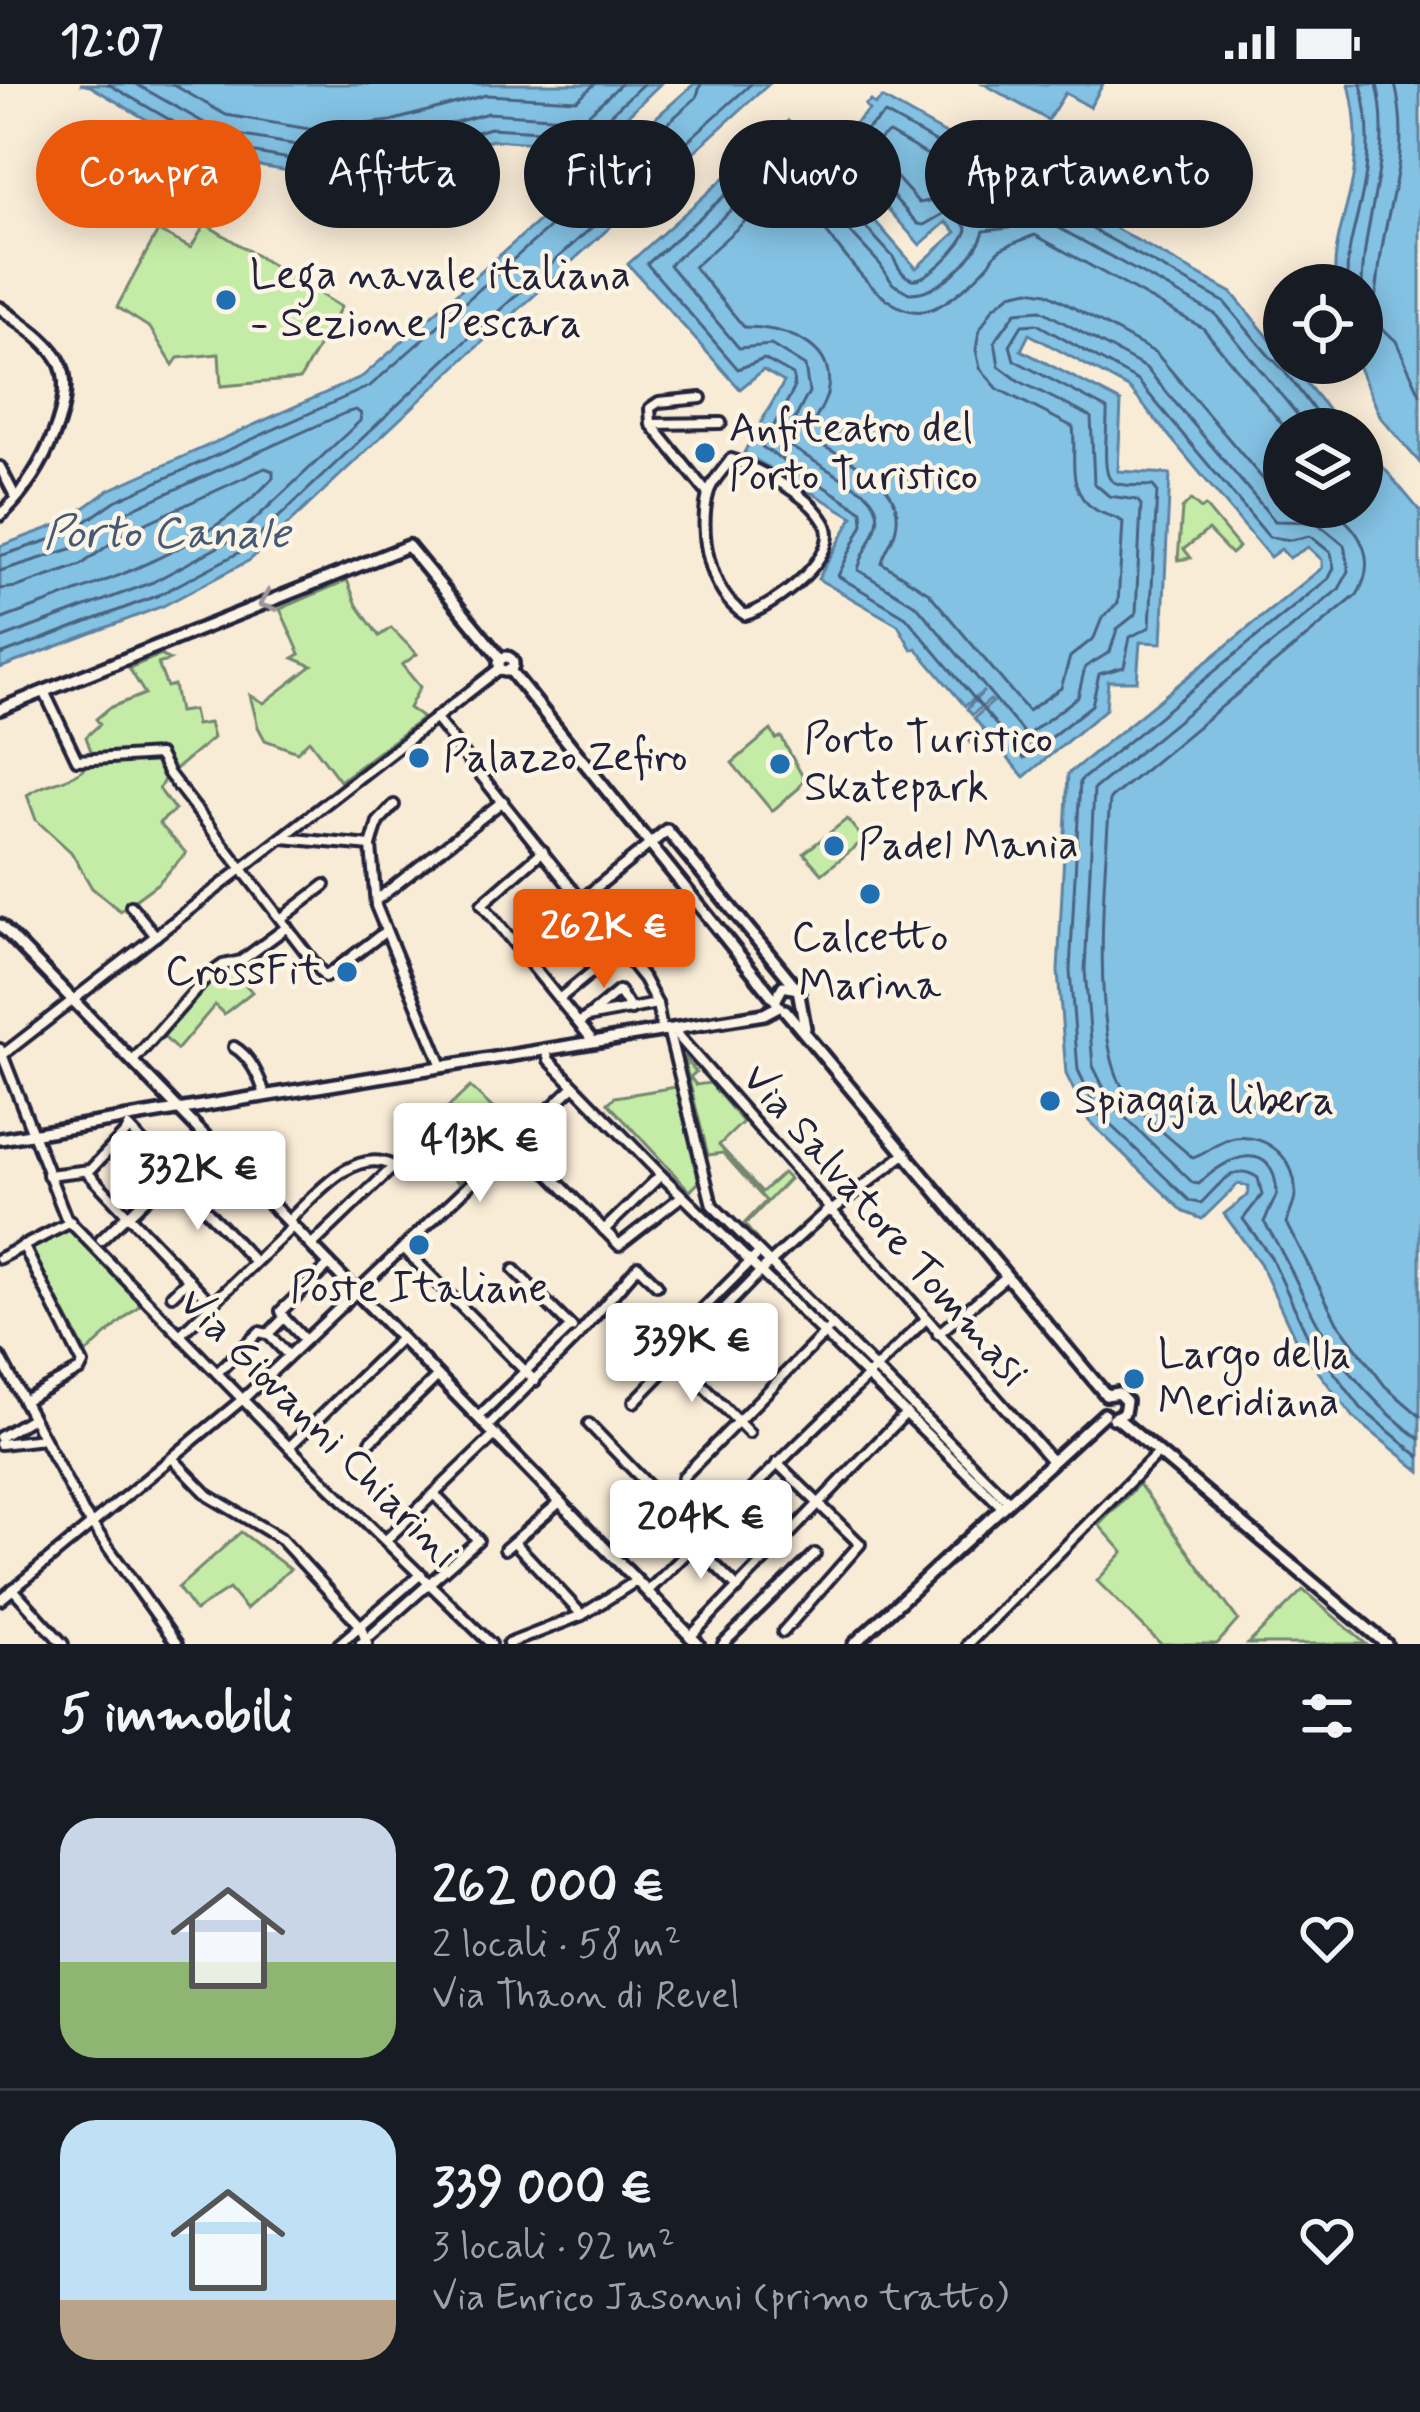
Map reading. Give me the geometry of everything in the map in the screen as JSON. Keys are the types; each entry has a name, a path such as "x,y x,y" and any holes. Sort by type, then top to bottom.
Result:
{"street":[{"path":"0,308 47,346 63,371 61,415 17,499 0,514"},
{"path":"701,398 659,401 650,408 651,424 709,495"},
{"path":"651,424 721,423"},
{"path":"731,459 805,500 827,525 829,537 805,581 763,610 745,615 731,606 706,548 703,519 709,495 731,459"},
{"path":"0,467 17,499"},
{"path":"0,709 408,546 780,1006 1106,1395"},
{"path":"2,1051 504,665"},
{"path":"44,691 76,760 156,753 325,977 386,931"},
{"path":"435,718 644,979 669,1029 708,1195 717,1211 1005,1504"},
{"path":"377,899 503,801"},
{"path":"394,805 378,822 372,848 377,899 442,1066"},
{"path":"581,900 667,830 802,996 807,1033"},
{"path":"281,838 372,848"},
{"path":"543,851 482,904 584,1020 593,1041"},
{"path":"134,1061 204,981 223,965 241,961 325,885"},
{"path":"131,906 156,936"},
{"path":"0,925 694,1640 909,1410"},
{"path":"560,998 620,949"},
{"path":"780,1006 783,986 795,986"},
{"path":"584,1020 619,991 631,1010"},
{"path":"584,1020 657,1004"},
{"path":"0,1138 127,1122 179,1108 764,1014 800,1004"},
{"name":"Via Salvatore Tommasi","path":"669,1029 1052,1461"},
{"path":"234,1047 261,1081 265,1095"},
{"path":"545,1049 549,1060 682,1196 828,1329"},
{"name":"Via Giovanni Chiarini","path":"2,1051 61,1209 71,1222 289,1447 490,1644"},
{"path":"0,1600 243,1399 574,1086"},
{"path":"49,1175 86,1171 128,1134 127,1122"},
{"path":"127,1122 256,1262"},
{"path":"517,1141 620,1245 682,1196"},
{"path":"101,1240 201,1144"},
{"path":"312,1245 413,1147"},
{"path":"634,1402 769,1263 906,1153"},
{"path":"181,1334 256,1262 335,1174 382,1162 393,1166"},
{"path":"86,1171 212,1304"},
{"path":"604,1230 661,1175"},
{"path":"691,1204 708,1195"},
{"path":"0,1258 71,1222"},
{"path":"23,1246 82,1364 80,1370 23,1401"},
{"path":"403,1248 536,1381"},
{"path":"698,1335 689,1323 759,1253"},
{"path":"305,1340 282,1310 330,1264"},
{"path":"478,1418 638,1266 657,1285"},
{"path":"514,1270 574,1330"},
{"path":"938,1334 1007,1276"},
{"path":"172,1295 189,1279"},
{"path":"268,1334 284,1318"},
{"path":"647,1592 925,1320"},
{"path":"614,1558 683,1492 683,1477 828,1329"},
{"path":"386,1540 435,1495 536,1381 574,1330"},
{"path":"218,1373 260,1332 288,1355"},
{"path":"289,1447 401,1337"},
{"path":"0,1357 90,1522 177,1644"},
{"path":"676,1358 749,1432"},
{"path":"371,1441 438,1376"},
{"path":"1106,1395 1116,1393 1126,1401 1125,1412 1117,1418"},
{"path":"1104,1414 1101,1406 1106,1395"},
{"path":"854,1644 1104,1414"},
{"path":"1104,1414 1117,1418 1386,1644"},
{"path":"0,1440 32,1418"},
{"path":"589,1424 668,1506"},
{"path":"0,1440 43,1439"},
{"path":"968,1644 1158,1453"},
{"path":"172,1458 209,1496 280,1538 360,1625 365,1643 478,1540 435,1495"},
{"path":"777,1463 860,1544 783,1632"},
{"path":"506,1549 560,1502"},
{"path":"694,1544 738,1588"},
{"path":"517,1545 582,1616"},
{"path":"723,1644 815,1554"},
{"path":"339,1644 421,1574"},
{"path":"508,1644 582,1616 636,1581"},
{"path":"13,1589 63,1644"}],"green space":[{"name":"Lega navale italiana - Sezione Pescara","path":"203,228 212,228 341,307 300,379 221,386 219,354 178,358 173,365 150,328 117,307 158,231 191,248"},
{"path":"1191,500 1201,509 1205,506 1239,547 1231,554 1208,530 1184,549 1191,558 1178,560 1182,509"},
{"path":"347,580 357,605 379,636 391,628 417,654 402,665 420,687 409,708 423,718 340,781 309,740 297,752 265,740 250,695 264,703 312,666 293,658 300,654 280,609"},
{"path":"160,655 170,660 158,664 167,687 174,685 179,712 193,710 196,725 209,723 213,738 171,773 159,749 92,754 86,737 100,724 96,719 109,708 145,694 129,668"},
{"path":"771,730 776,739 781,737 804,779 772,811 732,763"},
{"path":"148,757 158,760 165,778 159,789 175,810 159,823 186,853 158,883 120,911 92,888 71,852 36,820 27,795 76,774 91,762 113,764"},
{"name":"Padel Mania","path":"847,819 864,840 822,874 804,853"},
{"path":"568,896 584,915 536,954 520,935"},
{"path":"231,968 252,992 224,1014 215,1005 177,1050 163,1036 202,985"},
{"path":"683,1056 696,1072 690,1077 696,1085 710,1083 743,1122 719,1145 762,1192 783,1173 789,1179 745,1225 760,1243 742,1226 766,1201 723,1153 708,1155"},
{"path":"470,1087 514,1128 458,1182 416,1138"},
{"path":"676,1087 699,1182 690,1191 608,1103 615,1097"},
{"path":"71,1229 143,1302 86,1353 31,1248"},
{"path":"1139,1484 1238,1620 1217,1644 1161,1644 1097,1581 1123,1552 1099,1525"},
{"path":"241,1532 290,1569 246,1609 229,1589 195,1611 178,1588"},
{"path":"1303,1590 1366,1644 1248,1644"}],"water":[{"path":"80,84 660,84 623,120 524,120 524,142 500,141 500,120 285,120 285,170 261,166 261,120 147,120"},
{"name":"Porto Canale","path":"694,84 769,84 729,120 719,120 719,129 695,151 695,120 653,120"},
{"path":"984,84 1103,84 1090,107 1065,93 1048,120"},
{"path":"1349,84 1420,84 1420,463 1383,420 1383,408 1377,408 1366,384 1383,384 1383,264 1336,264 1355,160"},
{"path":"882,98 925,122 925,228 939,228 920,245 901,224 901,120 858,120 869,110 865,105 871,101 875,105"},
{"path":"719,183 719,228 881,228 916,268 956,232 952,228 1115,228 1232,293 1263,331 1263,384 1307,384 1327,408 1263,408 1263,528 1383,528 1383,467 1420,511 1420,1471 1352,1416 1298,1345 1260,1263 1224,1214 1248,1195 1249,1186 1238,1184 1202,1219 1184,1212 1089,1121 1066,1074 1058,971 1068,774 1322,568 1322,560 1308,547 1289,558 1281,549 1270,557 1130,389 1029,334 1021,350 1121,402 1118,471 1170,474 1162,643 1140,642 1137,681 1108,681 1106,709 1024,777 987,734 972,744 969,740 983,729 974,718 993,702 972,715 967,709 984,691 965,706 916,648 912,650 898,625 818,579 853,517 744,453 751,439 748,436 755,433 784,382 763,370 740,389 628,264 668,228 695,228 695,204"},
{"name":"Porto Canale","path":"531,228 609,228 250,560 163,606 0,668 0,546 63,523 109,490 363,376"}],"place":[{"name":"Lega navale italiana - Sezione Pescara","path":"226,300"},
{"name":"Anfiteatro del Porto Turistico","path":"705,453"},
{"name":"Palazzo Zefiro","path":"419,758"},
{"name":"Porto Turistico Skatepark","path":"780,764"},
{"name":"Padel Mania","path":"834,846"},
{"name":"Calcetto Marina","path":"870,894"},
{"name":"CrossFit","path":"347,972"},
{"name":"Spiaggia libera","path":"1050,1101"},
{"name":"Poste Italiane","path":"419,1245"},
{"name":"Largo della Meridiana","path":"1134,1379"}]}
